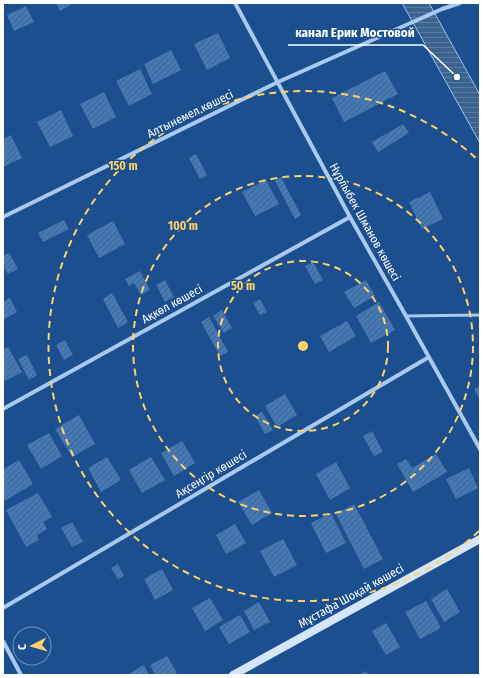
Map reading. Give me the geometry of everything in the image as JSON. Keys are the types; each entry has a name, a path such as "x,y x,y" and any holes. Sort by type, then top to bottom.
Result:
{"main road":[{"name":"Мұстафа Шоқай көшесi","path":"234,675 480,539"}],"street":[{"name":"Нұрлыбек Шманов көшесі","path":"235,3 350,216 480,449"},
{"name":"Алтынемел көшесі","path":"3,217 278,82 442,9 460,3"},
{"name":"Ақкөл көшесі","path":"3,409 350,216"},
{"name":"Ақсеңгір көшесі","path":"3,608 429,357"},
{"path":"3,641 21,675"}],"lane":[{"path":"406,316 480,314"}],"water":[{"path":"402,3 429,3 480,95 480,143"}],"building":[{"path":"56,3 74,3 60,11"},
{"path":"26,6 34,22 14,31 7,15"},
{"path":"218,33 230,58 207,70 194,44"},
{"path":"171,50 181,70 153,84 144,64"},
{"path":"140,69 152,94 129,106 116,81"},
{"path":"385,71 398,94 344,122 332,98"},
{"path":"104,92 116,117 93,129 80,104"},
{"path":"61,110 73,136 50,147 37,122"},
{"path":"403,124 409,133 378,152 372,142"},
{"path":"11,135 22,158 3,167 3,139"},
{"path":"196,154 207,175 200,179 189,158"},
{"path":"281,177 301,215 295,219 275,181"},
{"path":"266,180 279,204 255,216 242,192"},
{"path":"430,192 443,219 422,229 409,202"},
{"path":"64,220 69,229 43,242 38,233"},
{"path":"113,221 125,244 99,258 87,235"},
{"path":"9,253 18,269 8,274 3,265 3,256"},
{"path":"313,262 323,280 315,284 305,266"},
{"path":"140,271 150,290 141,295 134,283 129,286 125,279"},
{"path":"165,280 174,297 165,302 156,285"},
{"path":"366,280 375,296 354,308 344,292"},
{"path":"112,293 128,322 118,328 103,299"},
{"path":"10,298 17,312 3,320 3,302"},
{"path":"260,299 267,312 260,315 253,303"},
{"path":"379,302 395,330 371,343 356,316"},
{"path":"222,310 232,328 224,333 213,316"},
{"path":"209,317 228,352 220,356 201,322"},
{"path":"347,321 356,336 329,352 320,336"},
{"path":"65,340 73,355 64,360 56,345"},
{"path":"8,347 22,372 3,382 3,349"},
{"path":"27,355 37,375 29,380 18,359"},
{"path":"480,386 480,400 474,389"},
{"path":"285,394 297,415 277,427 265,406"},
{"path":"262,412 273,430 265,434 255,416"},
{"path":"79,415 95,444 72,457 55,429"},
{"path":"372,431 383,452 374,456 363,436"},
{"path":"49,433 62,456 41,469 27,445"},
{"path":"182,441 195,463 174,476 161,453"},
{"path":"436,454 447,472 413,492 397,464 406,459 412,468"},
{"path":"107,457 121,480 101,492 88,468"},
{"path":"151,457 165,480 142,493 129,470"},
{"path":"19,460 33,484 3,502 3,469"},
{"path":"336,462 350,488 330,500 316,474"},
{"path":"469,468 478,488 456,499 446,479"},
{"path":"259,490 272,513 252,525 238,502"},
{"path":"38,493 52,517 43,522 47,529 37,535 39,540 26,547 6,510"},
{"path":"354,504 383,559 364,569 336,514"},
{"path":"331,513 346,543 326,553 311,523"},
{"path":"72,522 83,542 72,547 61,528"},
{"path":"235,524 246,543 226,554 216,535"},
{"path":"283,539 297,565 274,577 260,551"},
{"path":"118,564 124,576 118,579 111,568"},
{"path":"162,569 173,590 155,600 144,579"},
{"path":"447,589 460,612 444,622 431,599"},
{"path":"210,598 223,620 205,631 192,608"},
{"path":"426,601 441,628 420,639 405,612"},
{"path":"259,602 270,622 254,630 244,611"},
{"path":"240,615 250,632 229,644 219,627"},
{"path":"386,623 400,647 386,655 372,631"},
{"path":"167,656 177,673 173,675 155,675 150,665"},
{"path":"144,665 149,675 129,675 129,674"},
{"path":"366,671 368,675 358,675"}],"place":[{"name":"канал Ерик Мостовой","path":"457,77"}]}
